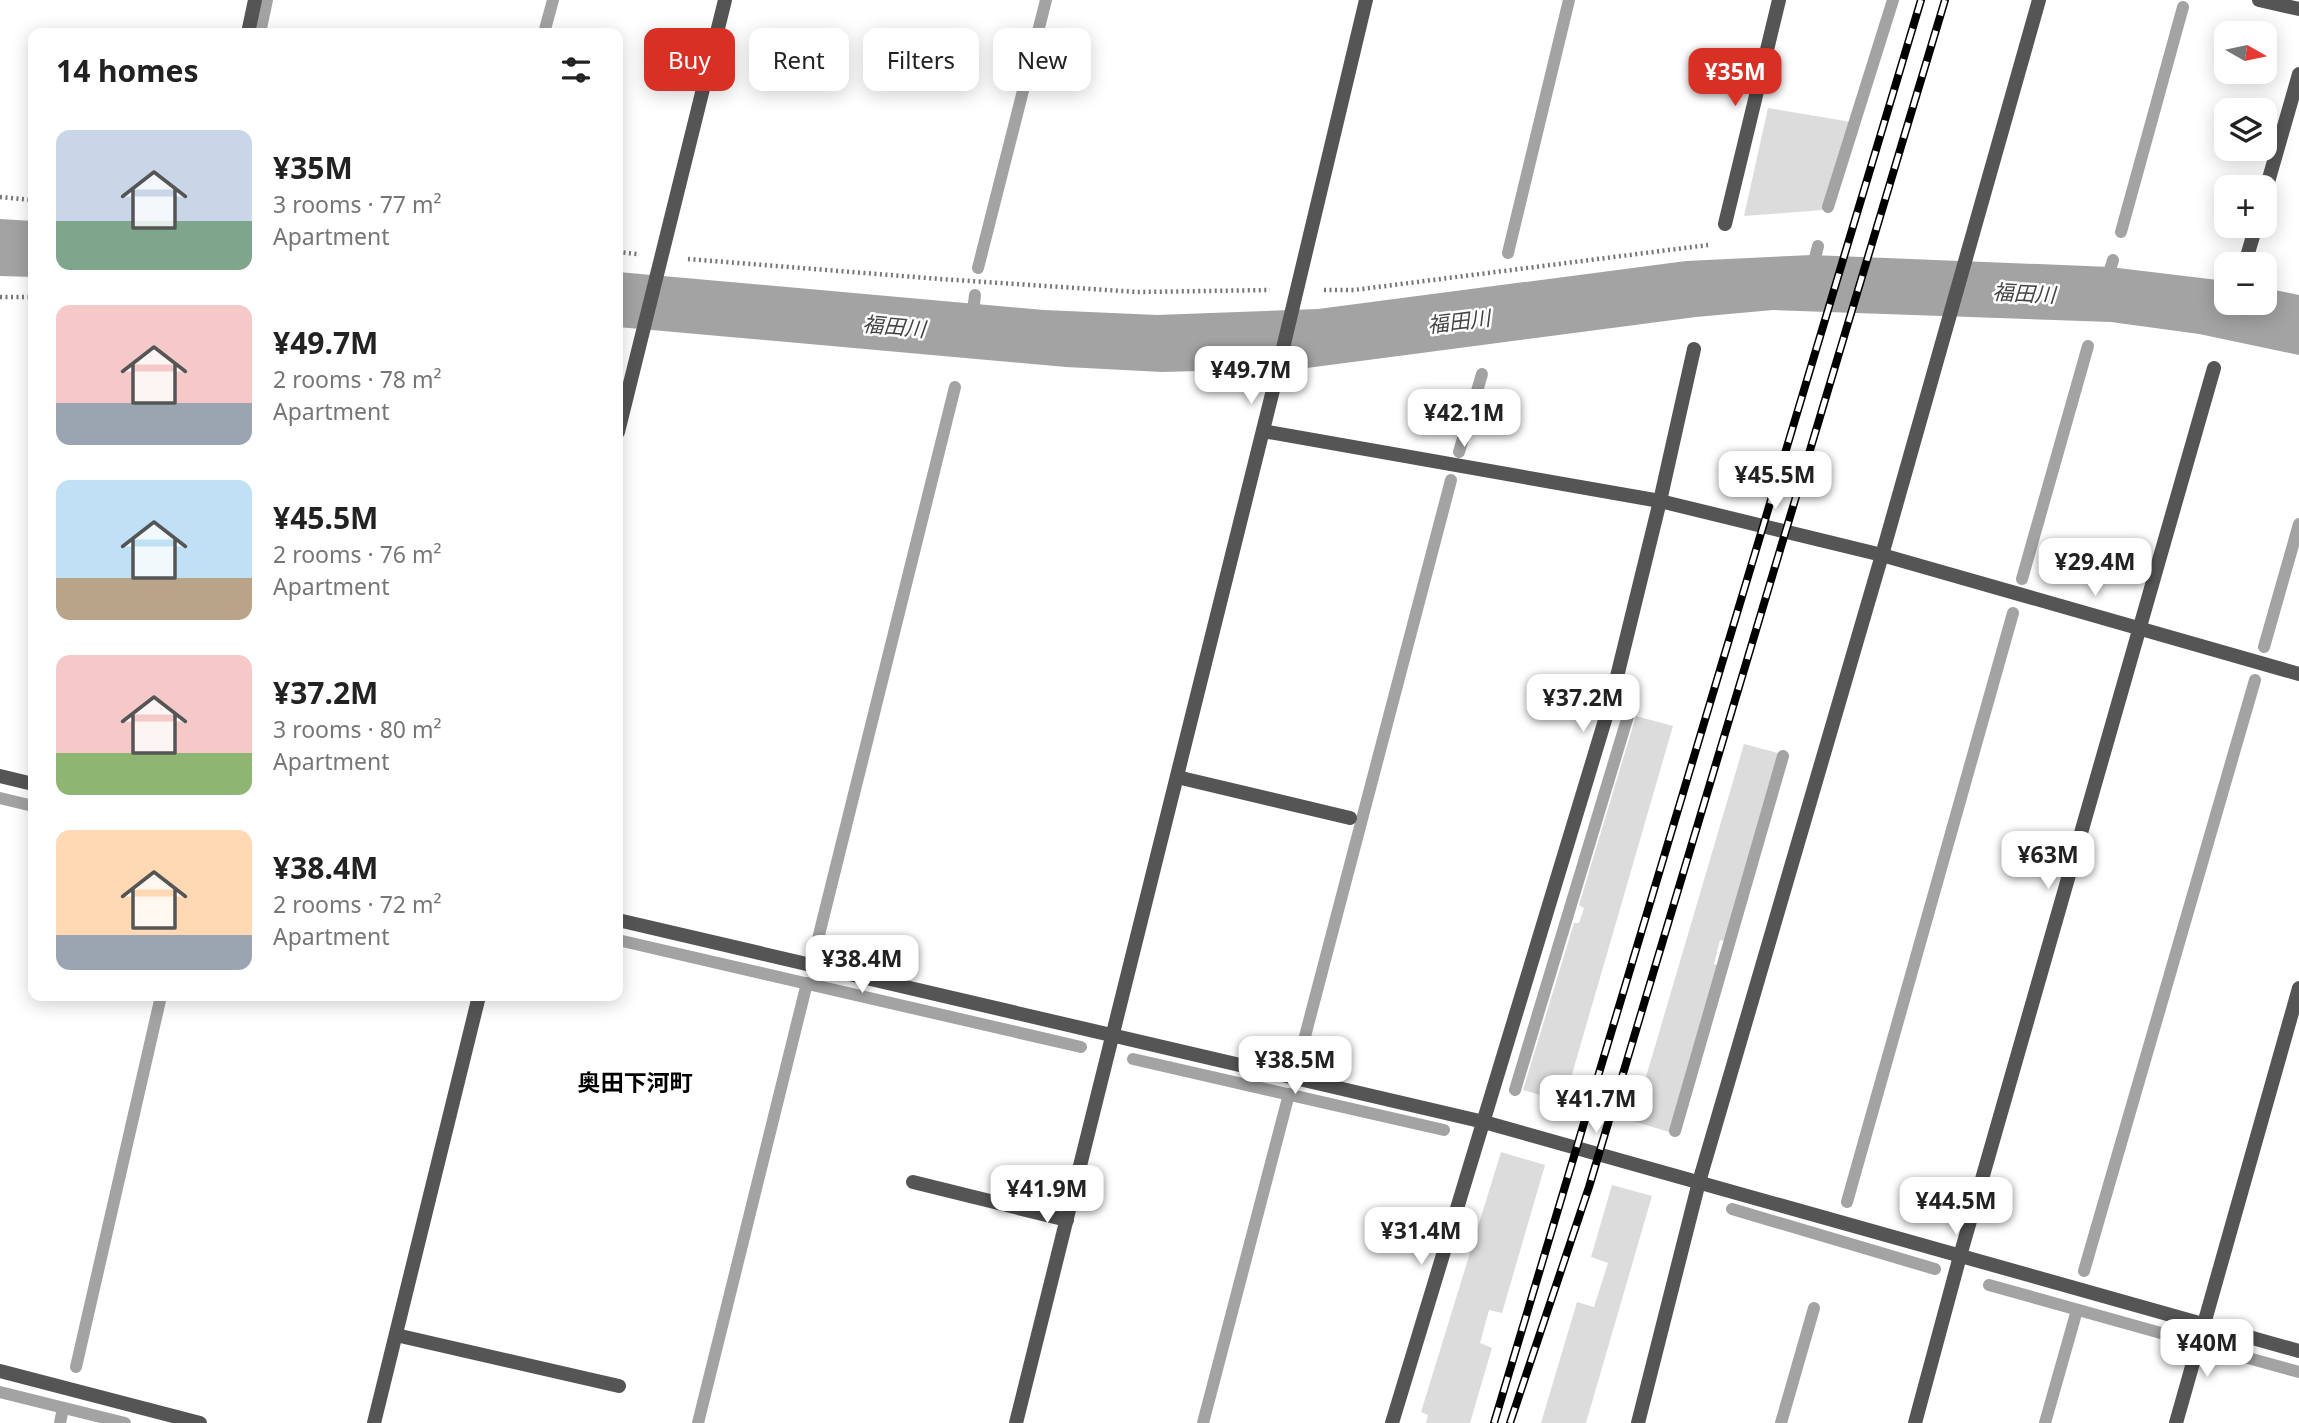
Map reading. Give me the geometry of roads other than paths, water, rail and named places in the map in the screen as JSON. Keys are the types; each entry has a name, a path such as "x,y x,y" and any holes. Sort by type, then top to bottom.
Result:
{"street":[{"path":"249,28 254,0"},
{"path":"623,411 725,0"},
{"path":"1016,1423 1263,431 1366,0"},
{"path":"1725,224 1779,0"},
{"path":"1638,1423 1699,1182 1882,555 2039,0"},
{"path":"2259,0 2299,9"},
{"path":"2270,175 2299,75"},
{"path":"1392,1423 1612,697 1660,501 1693,349"},
{"path":"1916,1423 2214,368"},
{"path":"1263,431 1660,501 1882,555 2299,674"},
{"path":"0,776 28,783"},
{"path":"1177,777 1350,818"},
{"path":"623,921 1484,1122 2299,1351"},
{"path":"2176,1423 2299,988"},
{"path":"374,1423 478,1001"},
{"path":"914,1182 1066,1220"},
{"path":"396,1335 619,1386"},
{"path":"0,1371 200,1423"}],"water":[{"path":"0,219 28,221 28,277 0,276"},
{"name":"福田川","path":"1812,255 2110,267 2214,280 2214,315 2277,315 2277,290 2299,295 2299,355 2199,334 2111,322 1773,310 1696,317 1307,368 1162,372 1066,367 623,327 623,272 1044,310 1157,315 1318,309 1686,261"}],"waterway":[{"path":"261,28 267,0"},
{"path":"545,28 553,0"},
{"path":"978,268 1046,0"},
{"path":"1508,253 1569,0"},
{"path":"1828,207 1893,0"},
{"path":"2121,232 2183,7"},
{"path":"1812,270 1818,246"},
{"path":"2107,280 2113,260"},
{"path":"972,319 975,295"},
{"path":"2022,579 2088,346"},
{"path":"1459,452 1482,374"},
{"path":"815,951 955,387"},
{"path":"1298,1063 1451,480"},
{"path":"2264,647 2299,524"},
{"path":"1847,1202 2013,613"},
{"path":"2084,1271 2255,680"},
{"path":"1515,1090 1628,716"},
{"path":"1675,1131 1783,756"},
{"path":"0,798 28,805"},
{"path":"623,941 1081,1047"},
{"path":"698,1423 807,983"},
{"path":"76,1367 160,1001"},
{"path":"1133,1059 1444,1130"},
{"path":"1203,1423 1289,1094"},
{"path":"1732,1209 1935,1269"},
{"path":"1989,1285 2168,1335"},
{"path":"1781,1423 1814,1308"},
{"path":"2045,1423 2077,1310"},
{"path":"2230,1353 2299,1372"},
{"path":"0,1392 125,1423"},
{"path":"60,1423 63,1408"}],"railway":[{"path":"1494,1423 1921,0"},
{"path":"1510,1423 1589,1187 1945,0"}],"district":[{"name":"奥田下河町","path":"635,1083"}]}
